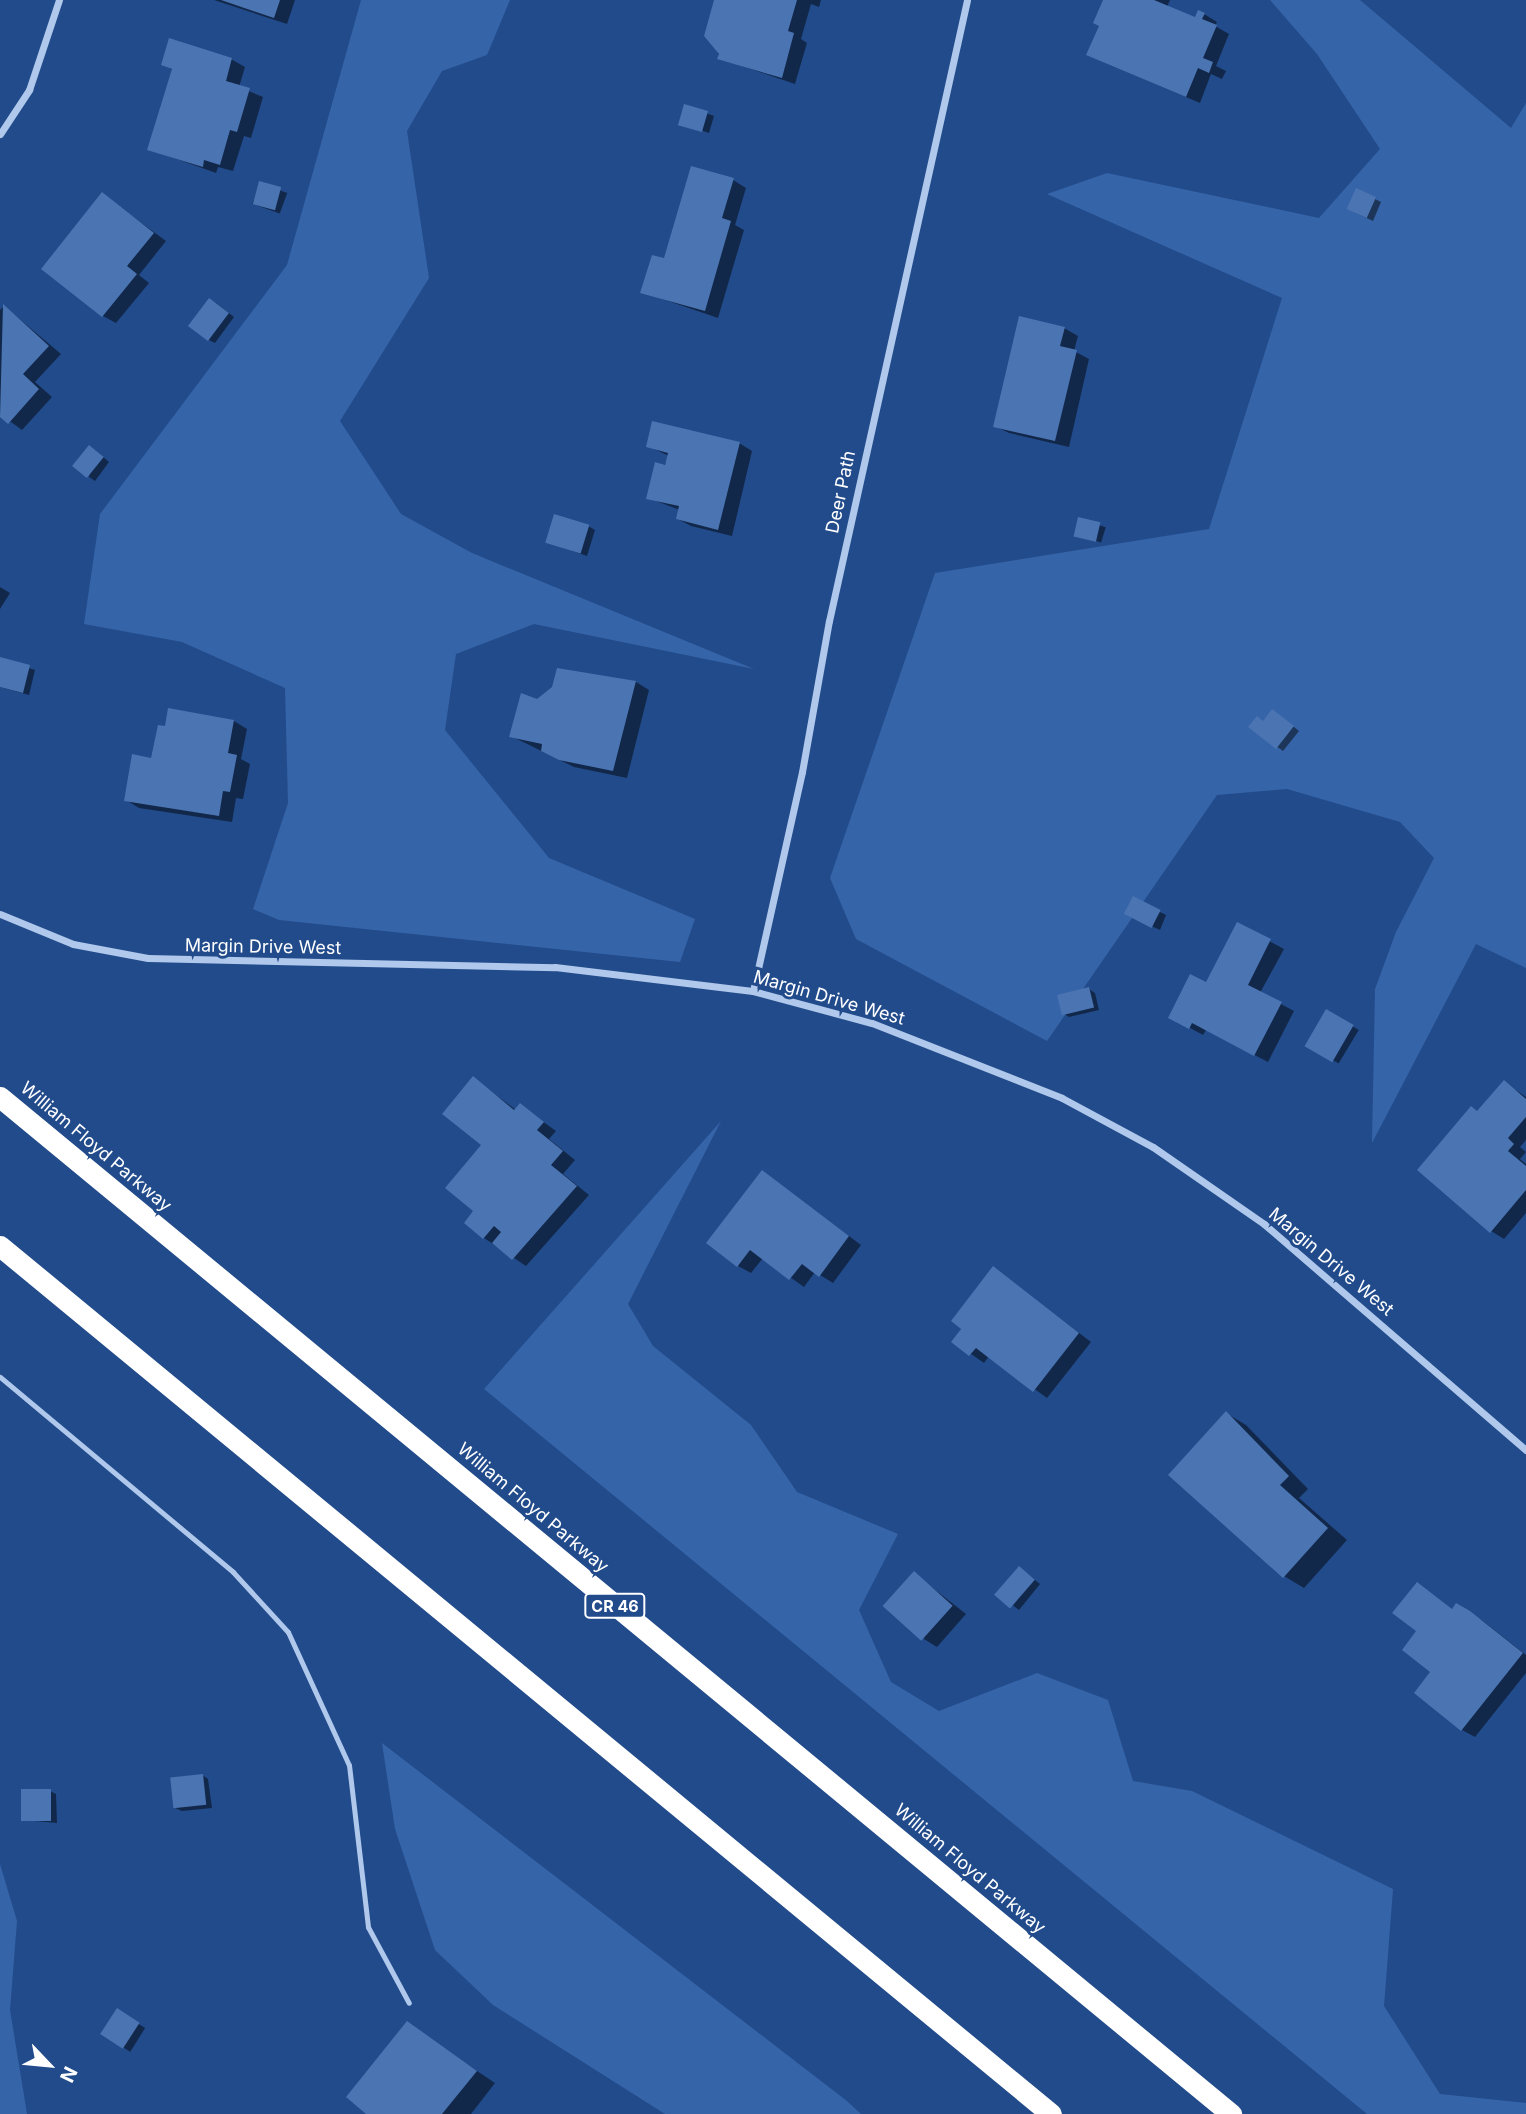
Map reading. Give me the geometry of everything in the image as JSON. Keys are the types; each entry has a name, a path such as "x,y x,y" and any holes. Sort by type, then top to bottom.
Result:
{"highway":[{"name":"William Floyd Parkway","path":"0,1097 1231,2114"},
{"path":"0,1247 1051,2114"}],"street":[{"path":"0,134 29,90 59,0"},
{"name":"Deer Path","path":"753,991 802,772 829,621 967,0"},
{"name":"Margin Drive West","path":"0,914 73,944 159,960 555,967 753,991 872,1023 1062,1098 1153,1147 1264,1224 1526,1450"}],"lane":[{"path":"0,1377 233,1572 288,1632 349,1765 368,1927 409,2003"}],"shaded area":[{"path":"361,0 510,0 487,55 442,71 407,131 429,278 340,421 401,514 472,553 754,669 534,624 456,654 445,730 549,858 695,919 680,962 279,920 253,909 288,803 285,688 182,642 84,624 100,514 287,265"},
{"path":"1270,0 1360,0 1511,128 1526,103 1526,968 1476,944 1372,1143 1375,989 1396,932 1434,858 1400,822 1287,789 1217,795 1047,1041 856,939 830,878 935,573 1209,529 1282,298 1047,194 1107,173 1319,218 1380,149 1317,54"},
{"path":"721,1121 628,1304 653,1346 751,1425 797,1492 898,1534 859,1610 891,1682 939,1711 1037,1673 1108,1700 1133,1781 1192,1791 1393,1889 1384,2006 1440,2094 1526,2103 1526,2114 1367,2114 484,1389"},
{"path":"382,1743 861,2114 665,2114 493,2005 435,1950 395,1829"},
{"path":"0,1864 17,1921 10,2010 27,2114 0,2114"}],"building":[{"path":"221,0 280,0 274,18"},
{"path":"714,0 797,0 788,31 794,33 782,78 717,59 719,54 704,36"},
{"path":"1103,0 1154,0 1195,17 1198,10 1205,13 1202,19 1217,25 1203,58 1213,62 1209,73 1198,68 1186,97 1086,55 1099,26 1093,23"},
{"path":"169,38 232,58 226,81 250,88 237,132 230,130 220,165 204,160 203,167 147,150 172,69 161,65"},
{"path":"684,104 708,111 702,132 678,125"},
{"path":"691,166 734,178 722,218 731,221 705,311 640,293 652,255 664,258"},
{"path":"259,181 281,187 275,210 253,204"},
{"path":"1356,188 1376,197 1367,218 1347,209"},
{"path":"102,192 154,233 127,266 137,274 102,317 41,269"},
{"path":"209,298 229,313 208,341 188,326"},
{"path":"3,304 49,346 23,374 39,389 8,424 0,417"},
{"path":"1019,316 1065,327 1060,346 1077,350 1055,441 993,427"},
{"path":"652,421 740,442 718,530 676,519 679,506 646,499 655,462 665,465 668,453 646,447"},
{"path":"89,445 104,457 87,478 72,466"},
{"path":"554,514 589,525 581,554 545,543"},
{"path":"1078,517 1100,522 1096,542 1074,536"},
{"path":"0,657 30,665 23,693 0,687"},
{"path":"557,668 636,681 613,771 559,760 541,751 542,744 509,737 521,693 537,699 552,687"},
{"path":"168,708 234,720 228,753 237,755 230,792 223,791 219,816 124,801 132,754 151,758 158,725 165,726"},
{"path":"1272,709 1294,726 1276,749 1248,727 1257,716 1263,721"},
{"path":"1133,896 1161,910 1152,928 1124,914"},
{"path":"1237,922 1271,939 1248,985 1282,1002 1254,1056 1192,1023 1189,1029 1168,1018 1190,974 1206,982"},
{"path":"1089,987 1094,1007 1062,1015 1057,995"},
{"path":"1326,1009 1354,1025 1332,1062 1304,1046"},
{"path":"473,1076 514,1110 520,1103 544,1122 537,1130 563,1151 551,1165 577,1186 512,1260 492,1243 501,1232 494,1226 483,1239 464,1223 473,1211 445,1188 481,1145 442,1114"},
{"path":"1504,1080 1526,1099 1526,1117 1508,1138 1514,1144 1508,1151 1526,1166 1526,1190 1490,1233 1417,1170 1471,1106 1477,1111"},
{"path":"762,1170 849,1236 819,1277 802,1264 789,1280 750,1250 737,1267 706,1243"},
{"path":"993,1266 1079,1333 1033,1392 976,1348 969,1356 951,1342 961,1329 951,1321"},
{"path":"1226,1411 1289,1476 1280,1485 1328,1528 1283,1578 1168,1475"},
{"path":"1019,1566 1035,1580 1010,1608 994,1595"},
{"path":"914,1571 953,1606 921,1641 883,1606"},
{"path":"1417,1582 1452,1609 1456,1603 1470,1611 1523,1653 1461,1731 1414,1693 1430,1672 1402,1650 1416,1631 1392,1613"},
{"path":"203,1774 206,1805 173,1808 170,1777"},
{"path":"21,1789 51,1789 51,1821 21,1821"},
{"path":"117,2008 140,2023 123,2049 100,2034"},
{"path":"407,2021 477,2071 442,2114 366,2114 346,2097"}]}
